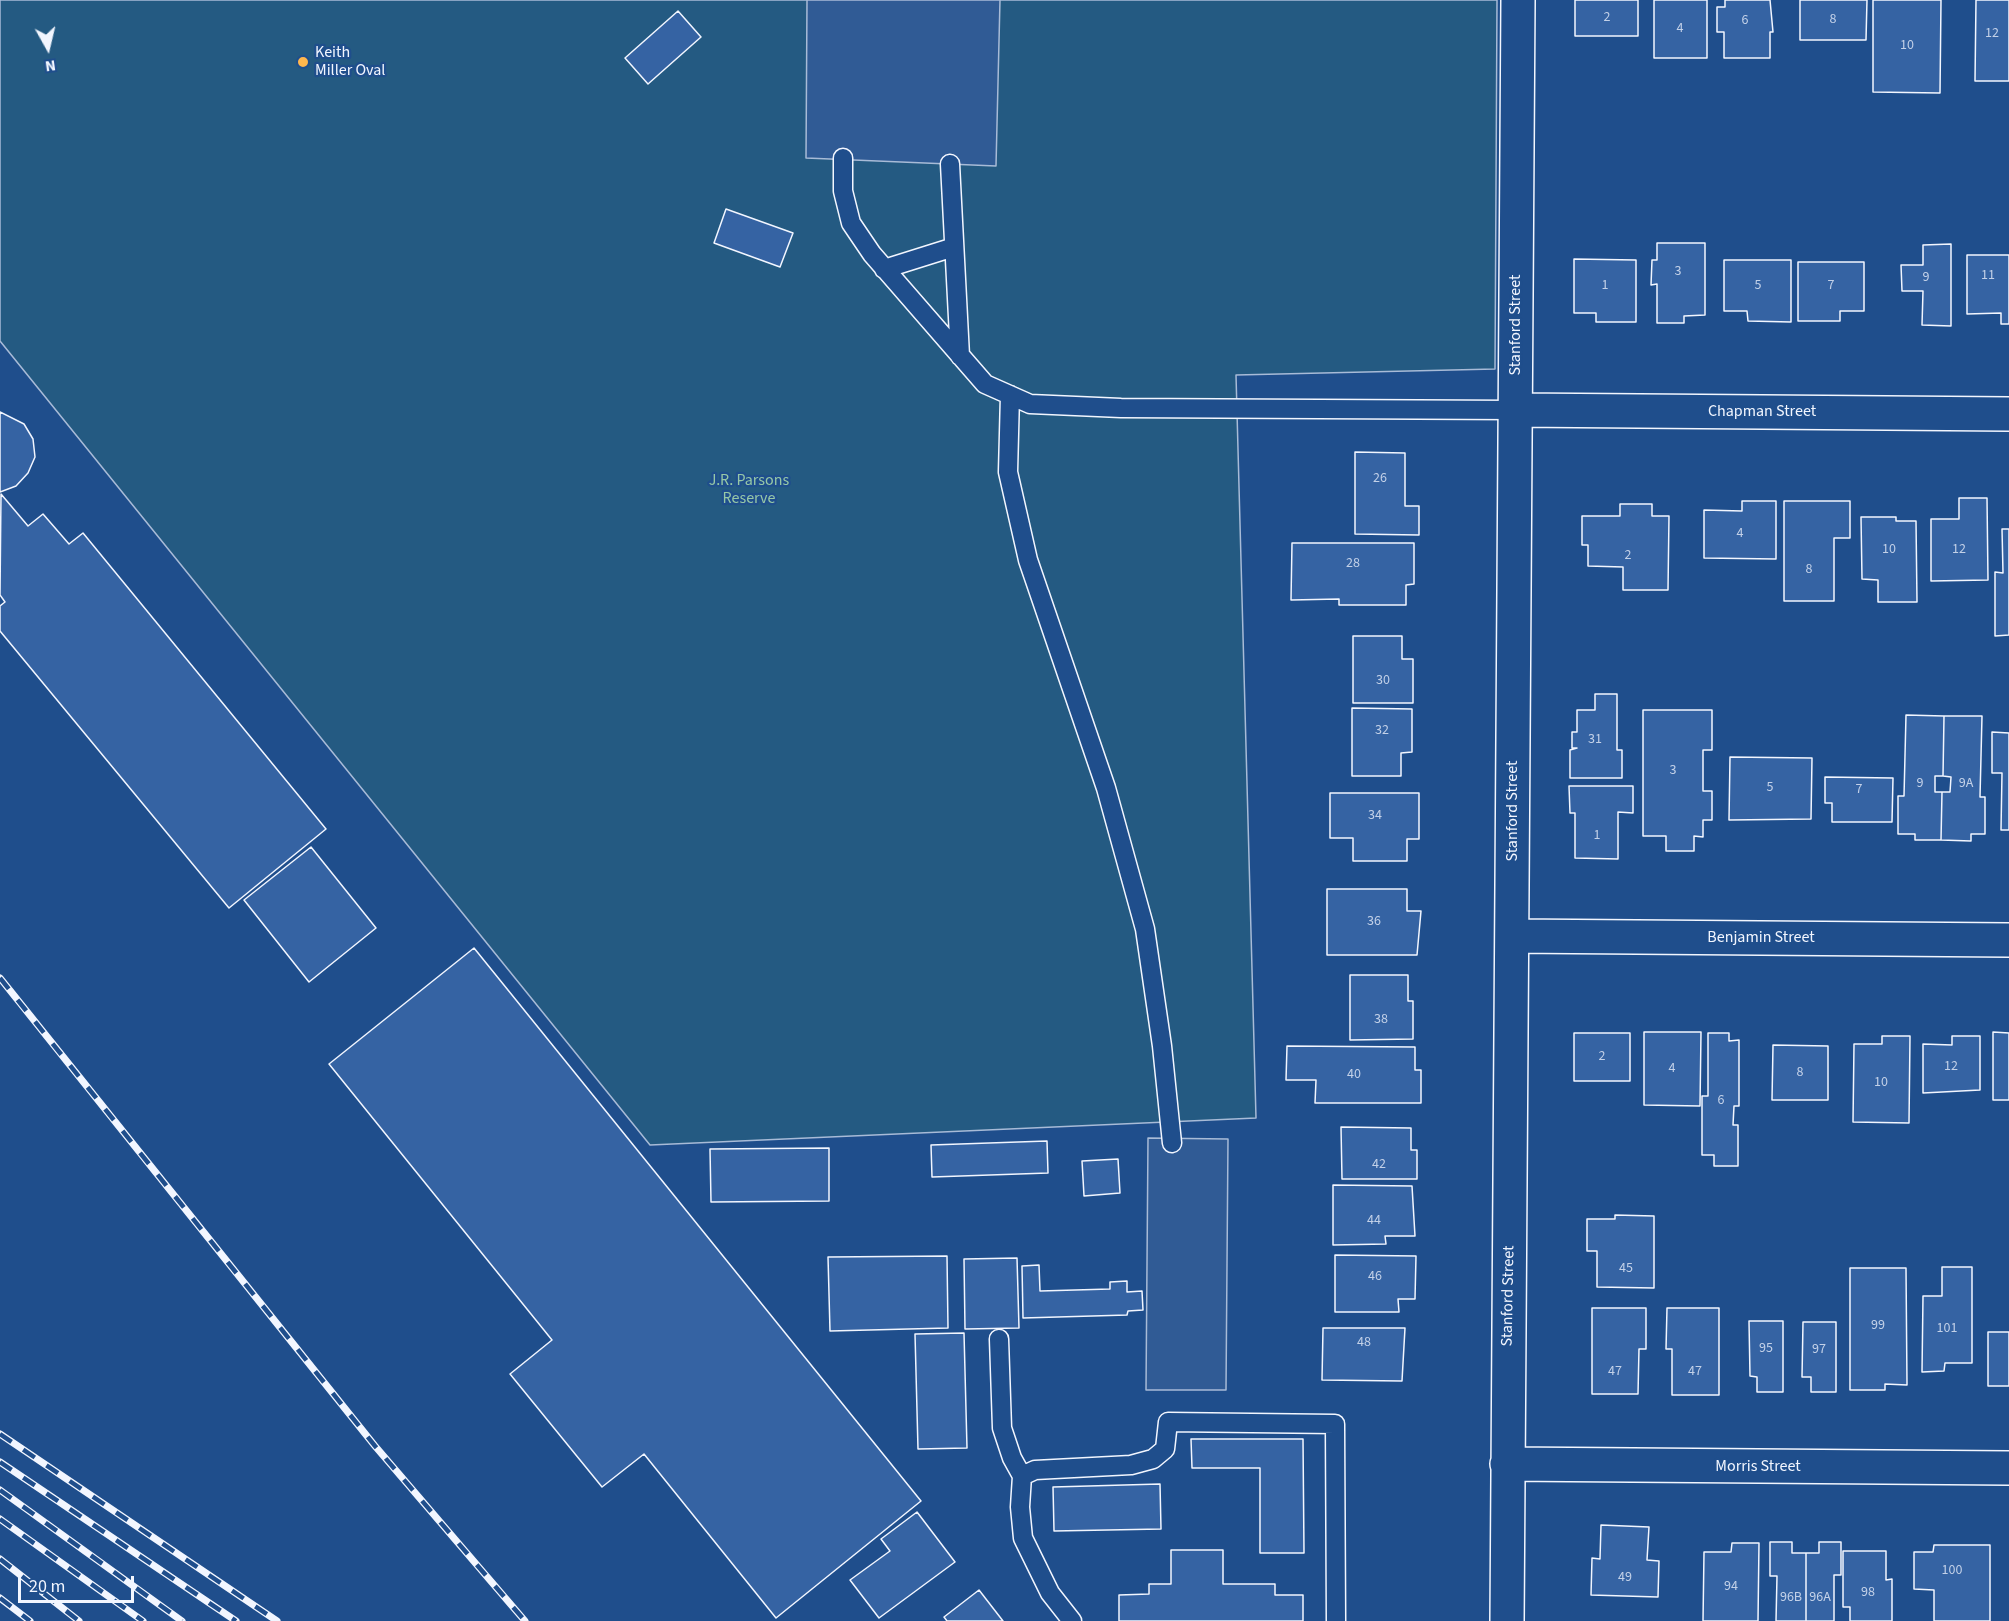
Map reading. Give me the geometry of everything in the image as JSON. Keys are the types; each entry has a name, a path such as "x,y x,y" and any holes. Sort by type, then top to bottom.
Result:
{"street":[{"name":"Stanford Street","path":"1507,1621 1518,0"},
{"name":"Chapman Street","path":"1515,410 2009,414"},
{"name":"Benjamin Street","path":"1512,936 2009,940"},
{"name":"Morris Street","path":"1507,1464 2009,1468"}],"lane":[{"path":"843,158 843,191 851,223 885,268 985,384 1030,404 1113,407 1515,410"},
{"path":"950,164 960,356"},
{"path":"885,268 954,246"},
{"path":"1010,395 1008,472 1028,560 1106,788 1145,928 1162,1046 1172,1143"},
{"path":"999,1339 1002,1428 1012,1458 1022,1476 1020,1507 1023,1538 1050,1593 1072,1621"},
{"path":"1022,1476 1035,1470 1131,1465 1153,1460 1165,1449 1168,1422 1335,1424 1336,1621"}],"green space":[{"name":"J.R. Parsons Reserve","path":"0,0 1497,0 1495,369 1236,375 1256,1118 650,1145 0,341"}],"shaded area":[{"path":"807,0 1000,0 996,166 806,158"},
{"path":"1148,1138 1228,1139 1226,1390 1146,1390"}],"building":[{"path":"1575,0 1638,0 1638,36 1575,36"},
{"path":"1654,0 1707,0 1707,58 1654,58"},
{"path":"1725,0 1770,0 1773,32 1770,32 1770,58 1724,58 1724,32 1717,32 1717,7 1725,7"},
{"path":"1800,0 1867,0 1866,40 1800,40"},
{"path":"1873,0 1941,0 1940,93 1873,92"},
{"path":"1976,0 2009,0 2009,81 1975,81"},
{"path":"678,11 701,37 648,84 625,58"},
{"path":"726,209 793,233 780,267 714,243"},
{"path":"1657,243 1705,243 1705,315 1684,316 1684,323 1657,323 1657,284 1651,285 1652,260 1657,260"},
{"path":"1951,244 1951,326 1922,325 1923,291 1902,291 1901,265 1923,265 1923,245"},
{"path":"1967,255 2009,255 2009,324 2001,324 2001,313 1967,314"},
{"path":"1574,259 1636,260 1636,322 1596,322 1596,313 1574,313"},
{"path":"1724,260 1791,260 1791,322 1748,321 1747,311 1724,311"},
{"path":"1798,262 1864,262 1864,311 1840,311 1840,321 1798,321"},
{"path":"0,412 24,424 33,439 35,457 28,473 16,486 0,492"},
{"path":"1355,452 1405,453 1405,506 1419,506 1419,535 1355,534"},
{"path":"1,494 28,526 43,514 69,544 83,533 326,829 229,908 0,631 0,606 5,602 0,595"},
{"path":"1959,498 1987,498 1988,580 1931,581 1931,519 1959,519"},
{"path":"1742,501 1776,501 1776,559 1704,558 1704,510 1742,511"},
{"path":"1784,501 1850,501 1850,538 1834,538 1834,601 1784,601"},
{"path":"1620,504 1652,504 1652,516 1669,516 1668,590 1623,590 1623,567 1588,566 1588,545 1582,545 1582,516 1620,516"},
{"path":"1861,517 1896,517 1896,521 1916,521 1917,602 1878,602 1878,580 1862,579"},
{"path":"2002,529 2009,529 2009,635 1995,636 1995,572 2003,573"},
{"path":"1292,543 1414,543 1414,584 1406,585 1406,605 1339,605 1339,599 1291,600"},
{"path":"1353,636 1402,636 1402,659 1413,659 1413,703 1353,703"},
{"path":"1595,694 1617,694 1617,750 1622,750 1622,778 1570,778 1570,750 1577,748 1572,748 1572,732 1577,732 1577,710 1595,710"},
{"path":"1352,708 1412,709 1412,752 1401,753 1401,776 1352,776"},
{"path":"1643,710 1712,710 1712,750 1703,750 1703,791 1712,791 1712,820 1703,820 1703,837 1694,836 1694,851 1666,851 1666,836 1643,836"},
{"path":"1906,715 1944,716 1943,776 1935,776 1935,792 1942,792 1941,840 1915,840 1915,834 1898,834 1898,796 1904,796"},
{"path":"1944,716 1982,716 1980,797 1985,797 1985,834 1971,834 1971,841 1941,840 1942,792 1950,792 1951,777 1943,776"},
{"path":"1992,732 2009,733 2009,830 2001,830 2002,773 1992,773"},
{"path":"1730,757 1812,758 1811,819 1729,820"},
{"path":"1825,777 1893,778 1892,822 1832,822 1832,803 1825,803"},
{"path":"1569,786 1633,786 1633,813 1618,812 1618,859 1575,858 1575,813 1570,813"},
{"path":"1330,793 1419,793 1419,839 1407,839 1407,861 1353,861 1353,838 1330,838"},
{"path":"311,847 376,928 309,982 244,900"},
{"path":"1327,889 1407,889 1407,911 1421,911 1417,955 1327,955"},
{"path":"474,948 921,1501 776,1618 644,1454 602,1487 510,1374 552,1340 329,1064"},
{"path":"1350,975 1408,975 1408,1001 1413,1001 1413,1039 1350,1040"},
{"path":"1644,1032 1701,1032 1700,1106 1644,1105"},
{"path":"1993,1032 2009,1033 2009,1100 1993,1100"},
{"path":"1574,1033 1630,1033 1630,1081 1574,1081"},
{"path":"1708,1033 1729,1033 1729,1041 1739,1040 1739,1106 1734,1106 1733,1125 1738,1125 1738,1166 1714,1166 1714,1155 1702,1155 1702,1096 1708,1096"},
{"path":"1882,1036 1910,1036 1909,1123 1853,1122 1854,1044 1882,1044"},
{"path":"1952,1036 1980,1036 1980,1090 1923,1093 1923,1044 1952,1045"},
{"path":"1773,1045 1828,1046 1828,1100 1772,1100"},
{"path":"1287,1046 1415,1047 1415,1070 1421,1070 1421,1103 1315,1103 1316,1080 1286,1080"},
{"path":"1341,1127 1411,1128 1411,1150 1417,1150 1417,1179 1342,1179"},
{"path":"1047,1141 1048,1173 932,1177 931,1145"},
{"path":"829,1148 829,1201 711,1202 710,1149"},
{"path":"1118,1159 1120,1193 1084,1196 1082,1161"},
{"path":"1333,1185 1412,1186 1415,1236 1385,1236 1386,1244 1333,1245"},
{"path":"1615,1215 1654,1216 1654,1288 1597,1287 1597,1251 1587,1251 1587,1219 1615,1219"},
{"path":"1335,1255 1416,1256 1415,1299 1398,1299 1399,1312 1335,1312"},
{"path":"947,1256 948,1328 830,1331 828,1257"},
{"path":"1017,1258 1019,1328 965,1329 964,1259"},
{"path":"1039,1265 1040,1291 1110,1289 1110,1282 1127,1281 1127,1292 1142,1291 1143,1310 1128,1311 1127,1315 1023,1318 1022,1266"},
{"path":"1942,1267 1972,1267 1972,1363 1945,1363 1944,1371 1922,1372 1923,1296 1942,1296"},
{"path":"1850,1268 1906,1268 1907,1385 1885,1384 1885,1390 1850,1390"},
{"path":"1592,1308 1646,1308 1646,1349 1639,1349 1638,1394 1592,1394"},
{"path":"1667,1308 1719,1308 1719,1395 1672,1395 1672,1349 1666,1349"},
{"path":"1749,1321 1783,1321 1783,1392 1757,1392 1757,1377 1750,1376"},
{"path":"1803,1322 1836,1322 1836,1392 1811,1392 1811,1377 1802,1377"},
{"path":"1323,1328 1405,1328 1402,1381 1322,1380"},
{"path":"1988,1332 2009,1332 2009,1386 1988,1386"},
{"path":"964,1333 967,1448 918,1449 915,1334"},
{"path":"1191,1439 1303,1439 1304,1553 1260,1553 1260,1468 1192,1468"},
{"path":"1160,1484 1161,1529 1054,1531 1053,1487"},
{"path":"917,1512 955,1562 879,1618 850,1580 890,1551 881,1539"},
{"path":"1601,1525 1649,1527 1647,1560 1659,1561 1658,1597 1591,1595 1592,1558 1600,1559"},
{"path":"1770,1542 1792,1542 1792,1553 1806,1553 1806,1621 1776,1621 1777,1576 1770,1576"},
{"path":"1819,1542 1841,1542 1841,1575 1834,1575 1834,1621 1806,1621 1806,1553 1819,1553"},
{"path":"1732,1543 1759,1543 1758,1621 1703,1621 1704,1552 1731,1552"},
{"path":"1934,1545 1990,1545 1990,1621 1934,1621 1934,1590 1914,1589 1914,1552 1933,1552"},
{"path":"1171,1550 1223,1550 1223,1584 1275,1584 1275,1595 1303,1595 1303,1621 1119,1621 1119,1595 1149,1594 1149,1584 1171,1584"},
{"path":"1843,1551 1886,1551 1886,1580 1892,1579 1892,1621 1850,1621 1850,1607 1843,1607"},
{"path":"979,1590 1003,1621 947,1621 944,1617"}],"railway":[{"path":"0,978 375,1446 525,1621"},
{"path":"0,1434 277,1621"},
{"path":"0,1462 236,1621"},
{"path":"0,1490 182,1621"},
{"path":"0,1519 143,1621"},
{"path":"0,1559 79,1621"},
{"path":"0,1598 30,1621"}],"place":[{"name":"Keith Miller Oval","path":"303,62"}]}
